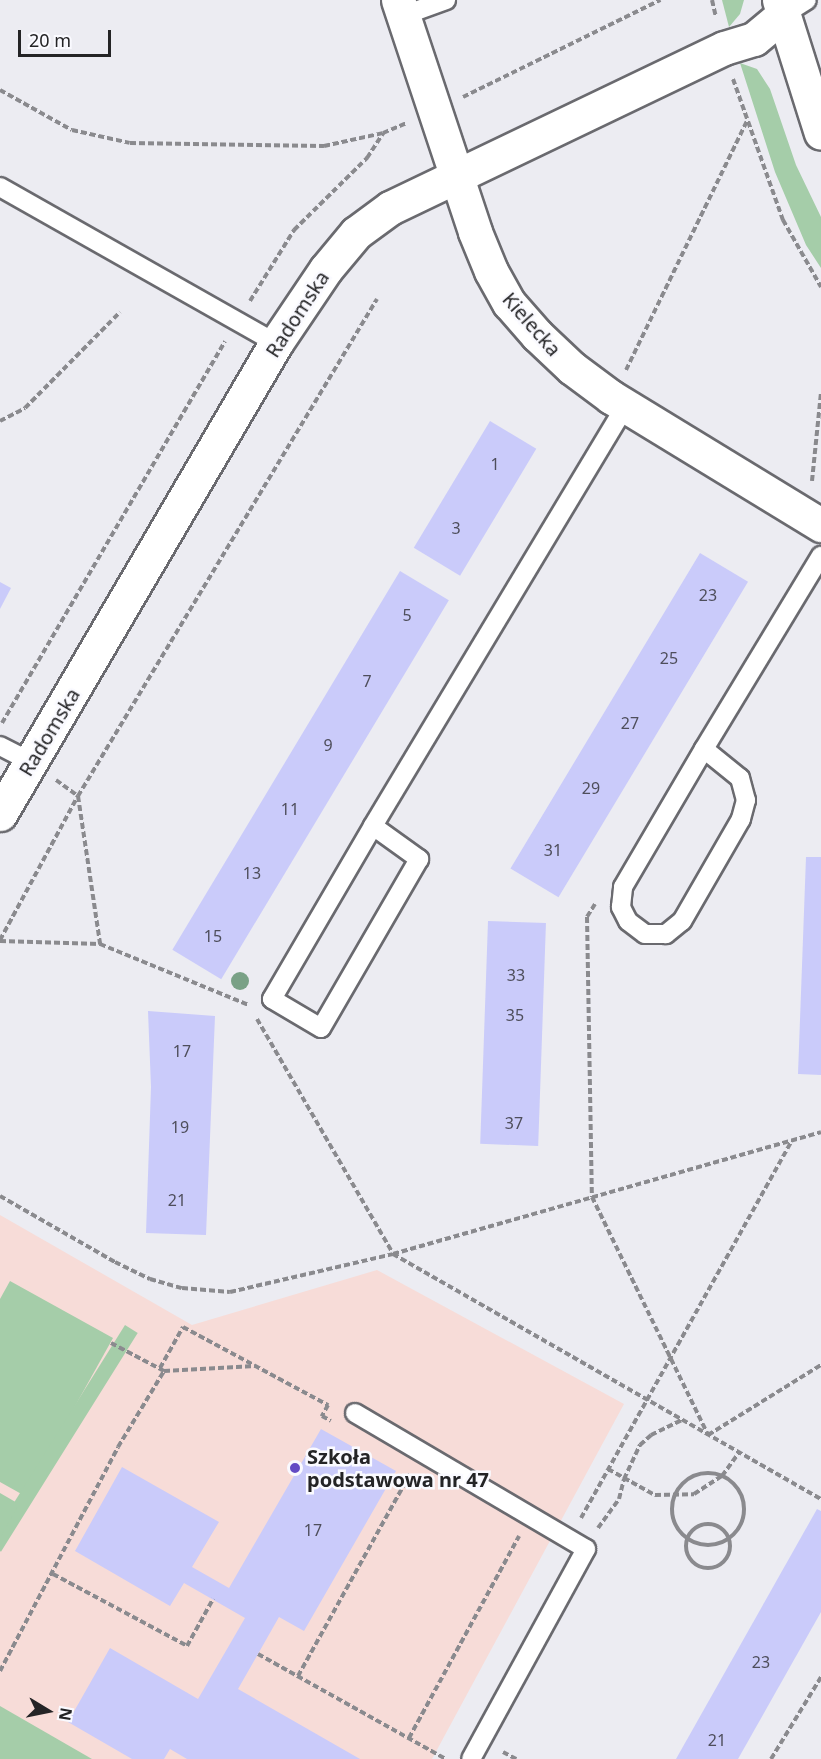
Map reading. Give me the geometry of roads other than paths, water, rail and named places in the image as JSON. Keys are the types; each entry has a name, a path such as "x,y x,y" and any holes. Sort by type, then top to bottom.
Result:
{"street":[{"name":"Radomska","path":"0,814 276,343 326,269 356,233 390,208 724,48 754,39 789,5"},
{"path":"789,5 821,133"},
{"name":"Kielecka","path":"400,8 475,232 491,271 509,303 537,335 572,368 618,401 815,521"}],"lane":[{"path":"400,8 446,0"},
{"path":"0,187 276,343"},
{"path":"373,826 419,859 321,1028 272,999 618,401"},
{"path":"704,750 740,778 746,800 741,819 682,921 666,934 645,934 628,921 621,907 623,887 704,750 821,556"},
{"path":"0,746 31,762"},
{"path":"355,1413 586,1549 471,1759"}],"place":[{"name":"Szkoła podstawowa nr 47","path":"295,1468"}]}
